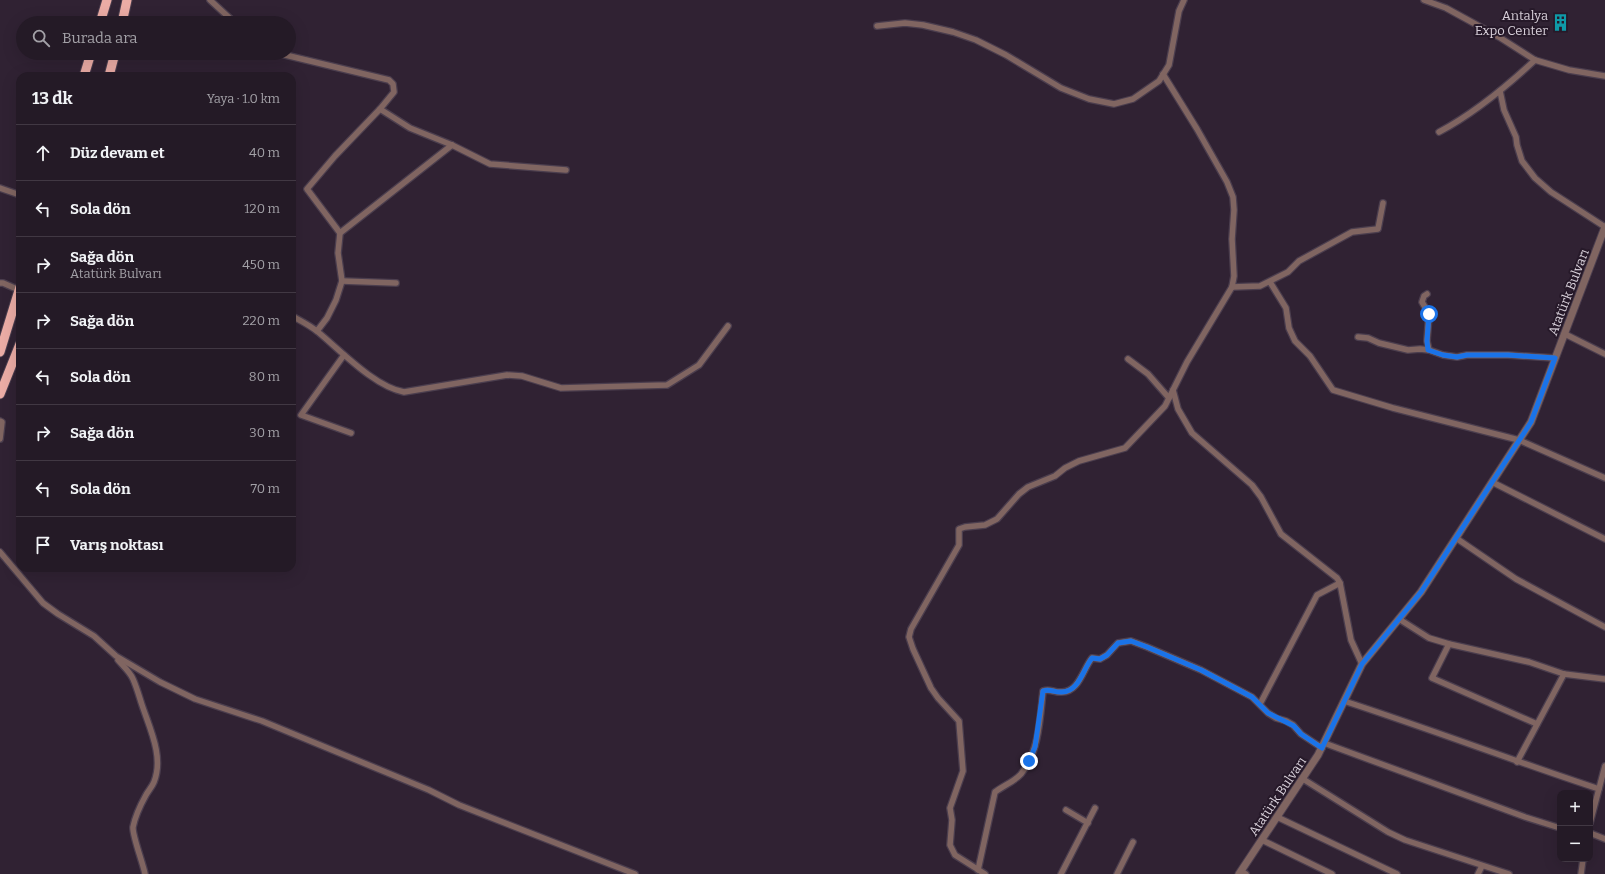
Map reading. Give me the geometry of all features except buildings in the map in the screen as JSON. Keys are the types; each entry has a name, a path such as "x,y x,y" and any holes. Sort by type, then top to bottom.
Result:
{"highway":[{"path":"102,16 107,0"},
{"path":"124,16 127,0"},
{"path":"85,72 89,60"},
{"path":"110,72 113,60"},
{"path":"0,352 16,301"},
{"path":"0,394 16,354"}],"street":[{"path":"210,0 227,16"},
{"path":"878,26 905,24 922,25 953,32 976,40 1061,88 1089,99 1114,104 1133,99 1159,81 1169,65 1179,11 1184,0"},
{"path":"1424,0 1446,8 1499,37 1535,60 1569,70 1605,76"},
{"path":"296,58 389,80 393,84 394,92 307,189 340,233 338,253 342,281 336,300 327,318 317,331"},
{"path":"1439,132 1461,119 1500,91 1535,60"},
{"path":"985,874 955,855 950,845 952,820 950,808 963,771 959,721 931,688 909,637 911,629 960,545 960,530 965,527 986,525 997,519 1019,494 1028,487 1055,476 1065,468 1079,461 1125,448 1165,406 1188,362 1232,287 1234,276 1232,239 1234,210 1233,197 1227,182 1197,128 1163,74"},
{"path":"1500,91 1504,110 1516,137 1522,161 1535,178 1551,192 1605,227"},
{"path":"380,109 410,128 452,145 490,164 566,170"},
{"path":"340,233 452,145"},
{"path":"0,188 16,194"},
{"path":"1232,287 1260,286 1288,272 1298,261 1352,232 1378,229 1383,203"},
{"name":"Atatürk Bulvarı","path":"1242,873 1323,745 1362,664 1421,592 1531,422 1605,227"},
{"path":"342,281 396,282"},
{"path":"1270,282 1286,308 1289,328 1295,341 1310,356 1332,390 1393,408 1519,440 1605,478"},
{"path":"0,283 16,287"},
{"path":"1427,294 1424,296 1422,302 1429,314 1427,341 1428,350"},
{"path":"296,318 317,331 344,355 387,387 404,392 507,375 522,376 561,388 668,385 699,365 728,326"},
{"path":"1565,334 1605,354"},
{"path":"1358,337 1368,338 1379,343 1408,350 1428,350 1443,355 1457,357 1467,355 1508,355 1555,358"},
{"path":"344,355 301,415 351,433"},
{"path":"1128,359 1148,374 1169,398"},
{"path":"1174,390 1178,409 1192,433 1252,485 1261,497 1281,534 1337,578 1340,583 1351,640 1362,664"},
{"path":"0,422 2,422 0,439"},
{"path":"1492,482 1605,539"},
{"path":"1456,538 1516,579 1605,627"},
{"path":"0,552 16,571"},
{"path":"17,572 43,603 94,636 116,656 141,672 195,699 212,706 262,721 429,790 459,805 636,874"},
{"path":"1260,704 1317,595 1340,583"},
{"path":"1399,620 1429,638 1449,644 1529,662 1564,674 1605,679"},
{"path":"978,870 996,792 1020,775 1029,761 1035,747 1043,691 1048,689 1061,693 1070,691 1076,685 1092,658 1100,659 1107,655 1118,643 1131,641 1201,670 1252,697 1268,713 1294,726 1301,734 1323,745 1557,827"},
{"path":"1449,644 1432,678 1537,724"},
{"path":"116,656 132,678 139,694 141,704 147,717 157,759 157,772 154,784 146,796 133,826 133,836 141,856 145,874"},
{"path":"1516,762 1564,674"},
{"path":"1344,701 1442,733 1516,762 1599,789"},
{"path":"1593,812 1605,766"},
{"path":"1302,779 1388,832 1405,840 1509,874"},
{"path":"1061,874 1095,808"},
{"path":"1066,810 1088,823"},
{"path":"1277,817 1397,874"},
{"path":"1593,834 1605,839"},
{"path":"1262,840 1332,874"},
{"path":"1117,874 1133,842"},
{"path":"1581,874 1583,862"},
{"path":"1478,874 1482,866"}],"place":[{"name":"Antalya Expo Center","path":"1561,22"}],"route":[{"path":"1029,761 1035,747 1043,691 1048,689 1061,693 1070,691 1076,685 1087,664 1092,658 1100,659 1107,655 1118,643 1131,641 1201,670 1236,688 1252,697 1268,713 1294,726 1301,734 1322,748 1362,664 1421,592 1531,422 1555,358 1508,355 1467,355 1457,357 1443,355 1428,350 1427,341 1430,322 1429,314"}]}
